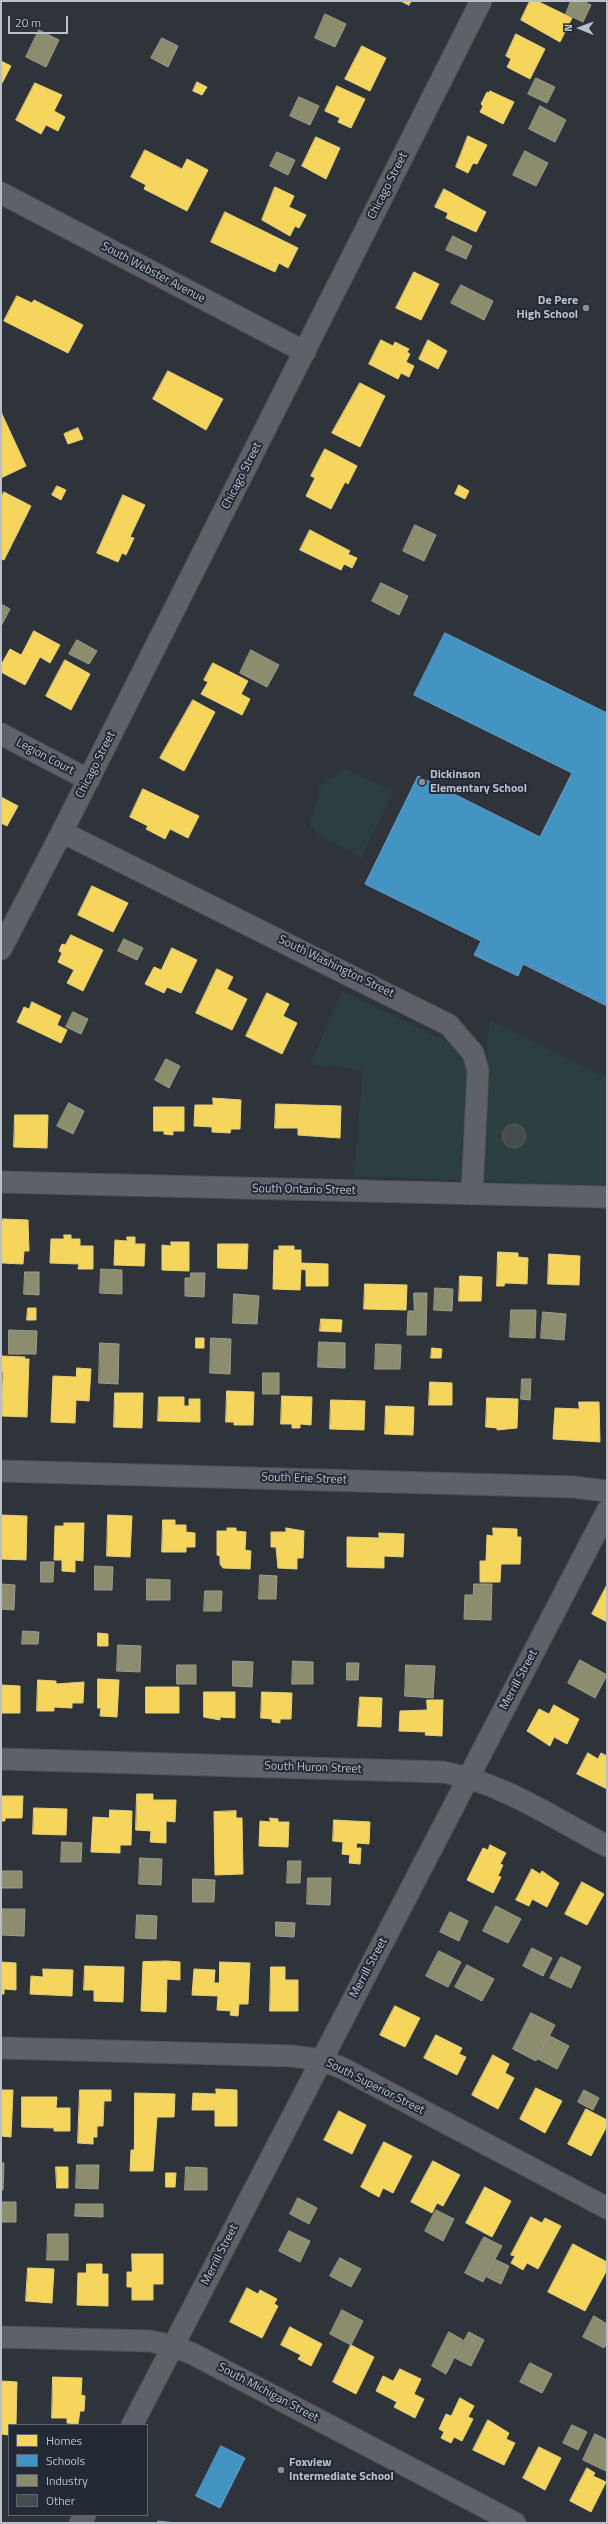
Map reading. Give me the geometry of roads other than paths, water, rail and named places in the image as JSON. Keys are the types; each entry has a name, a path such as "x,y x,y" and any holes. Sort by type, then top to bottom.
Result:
{"street":[{"name":"Chicago Street","path":"1,949 89,780 481,1"},
{"name":"South Webster Avenue","path":"1,193 305,352"},
{"name":"Legion Court","path":"1,734 89,780"},
{"name":"South Washington Street","path":"62,832 449,1025 472,1053 478,1070 472,1194"},
{"name":"South Ontario Street","path":"1,1182 607,1197"},
{"name":"South Erie Street","path":"1,1471 573,1487 607,1491"},
{"name":"Merrill Street","path":"133,2424 607,1511"},
{"name":"South Huron Street","path":"1,1759 435,1772 469,1776 490,1784 607,1846"},
{"name":"South Superior Street","path":"1,2048 292,2056 321,2060 342,2068 607,2208"},
{"name":"South Michigan Street","path":"1,2336 150,2341 173,2346 242,2379 515,2523"}],"place":[{"name":"De Pere High School","path":"586,308"},
{"name":"Dickinson Elementary School","path":"422,782"},
{"name":"Foxview Intermediate School","path":"281,2470"}]}
